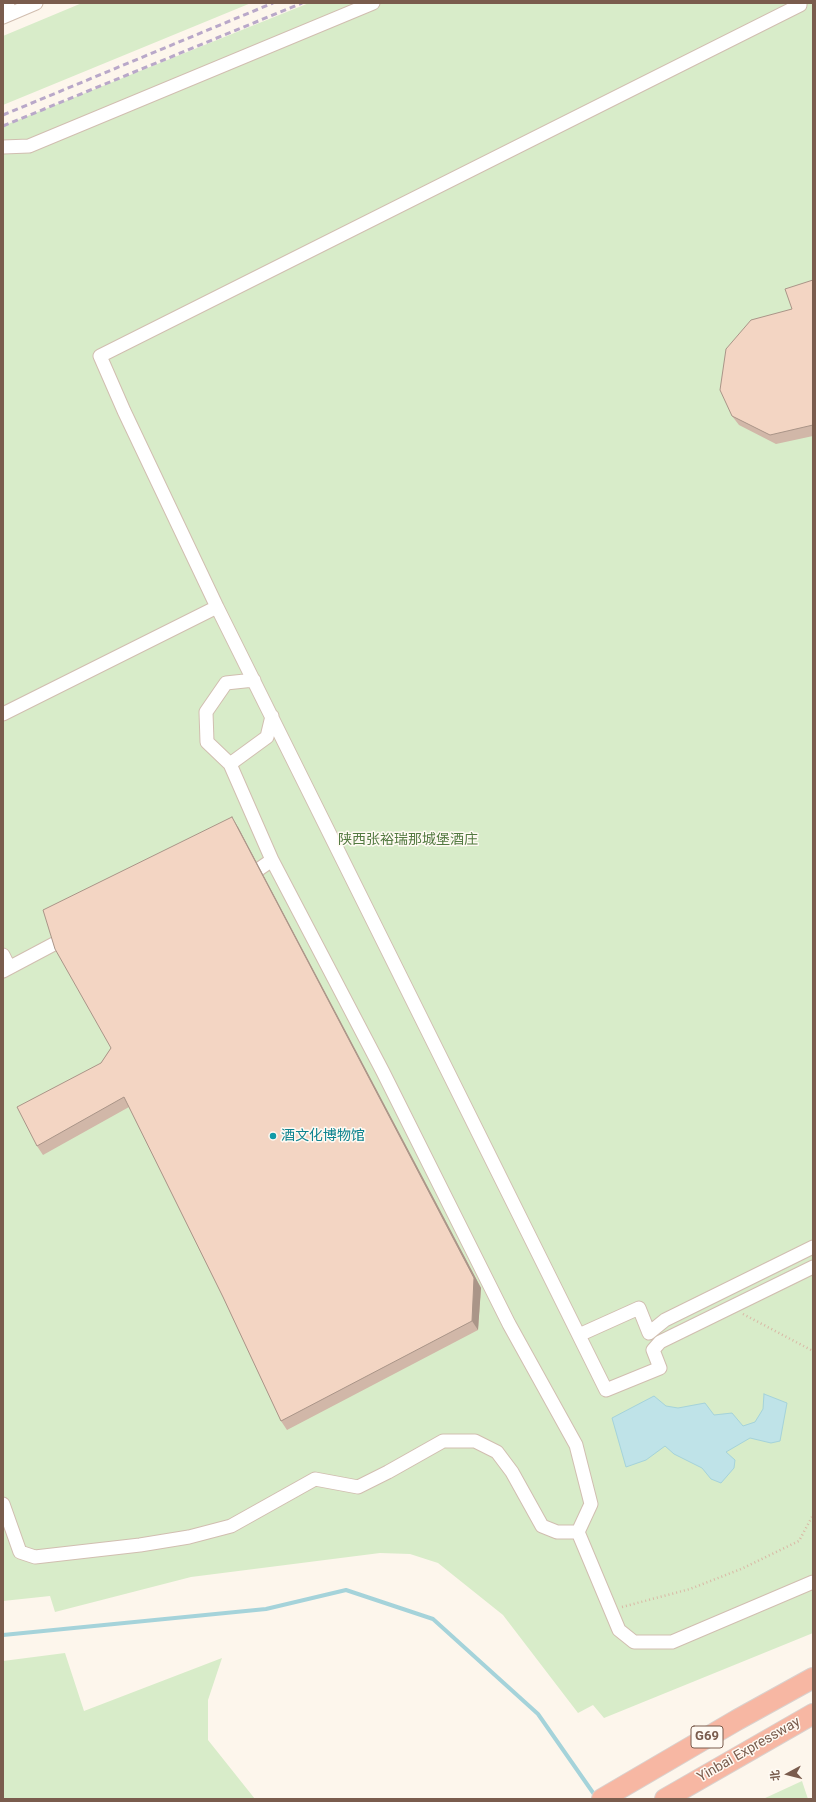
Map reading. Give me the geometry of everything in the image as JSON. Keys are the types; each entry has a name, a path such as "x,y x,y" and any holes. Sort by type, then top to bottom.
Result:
{"highway":[{"name":"G69","path":"602,1799 737,1720 813,1678"},
{"name":"Yinbai Expressway","path":"665,1799 813,1714"}],"street":[{"path":"3,5 8,3"},
{"path":"3,17 36,3"},
{"path":"3,147 29,146 374,3"},
{"path":"805,5 100,356 124,411 217,607 606,1390 660,1368 653,1350 660,1342 813,1267"},
{"path":"3,714 217,607"},
{"path":"254,680 226,683 206,712 207,742 230,764 272,860 383,1072 509,1324 576,1445 591,1504 578,1532 618,1630 634,1642 672,1642 813,1582"},
{"path":"230,764 267,736 272,716"},
{"path":"242,862 249,876 272,860"},
{"path":"3,955 6,969 82,929"},
{"path":"579,1335 639,1308 649,1333 665,1320 813,1247"},
{"path":"3,1504 20,1552 35,1557 140,1545 189,1537 231,1526 315,1479 358,1487 443,1441 475,1441 496,1452 512,1472 542,1526 557,1532 578,1532"}],"path":[{"path":"731,1307 813,1351"},
{"path":"611,1610 690,1589 741,1569 799,1541 813,1515"}],"green space":[{"path":"82,3 251,3 3,105 3,36"},
{"name":"陕西张裕瑞那城堡酒庄","path":"309,3 813,3 813,1633 604,1718 593,1705 578,1713 503,1615 438,1563 410,1554 380,1553 191,1577 55,1612 50,1596 3,1601 3,126"},
{"path":"65,1653 84,1711 222,1658 208,1700 208,1740 255,1799 3,1799 3,1661"},
{"path":"802,1781 808,1799 763,1799"}],"water":[{"path":"764,1394 787,1403 780,1441 771,1443 750,1438 726,1452 735,1460 734,1468 721,1483 711,1479 702,1468 674,1454 665,1446 646,1460 626,1467 612,1418 654,1396 666,1406 678,1408 705,1403 714,1415 732,1413 743,1426 755,1422 763,1409"}],"building":[{"path":"813,280 813,425 770,435 732,416 720,390 726,349 751,320 792,309 785,289"},
{"name":"酒文化博物馆","path":"232,817 474,1278 472,1321 281,1421 223,1297 124,1097 37,1146 17,1107 101,1063 111,1048 55,949 43,910"}],"waterway":[{"path":"3,1635 266,1609 346,1590 433,1619 538,1714 596,1797"}],"railway":[{"path":"3,115 273,3"},
{"path":"3,126 302,3"}],"place":[{"name":"酒文化博物馆","path":"273,1136"}]}
